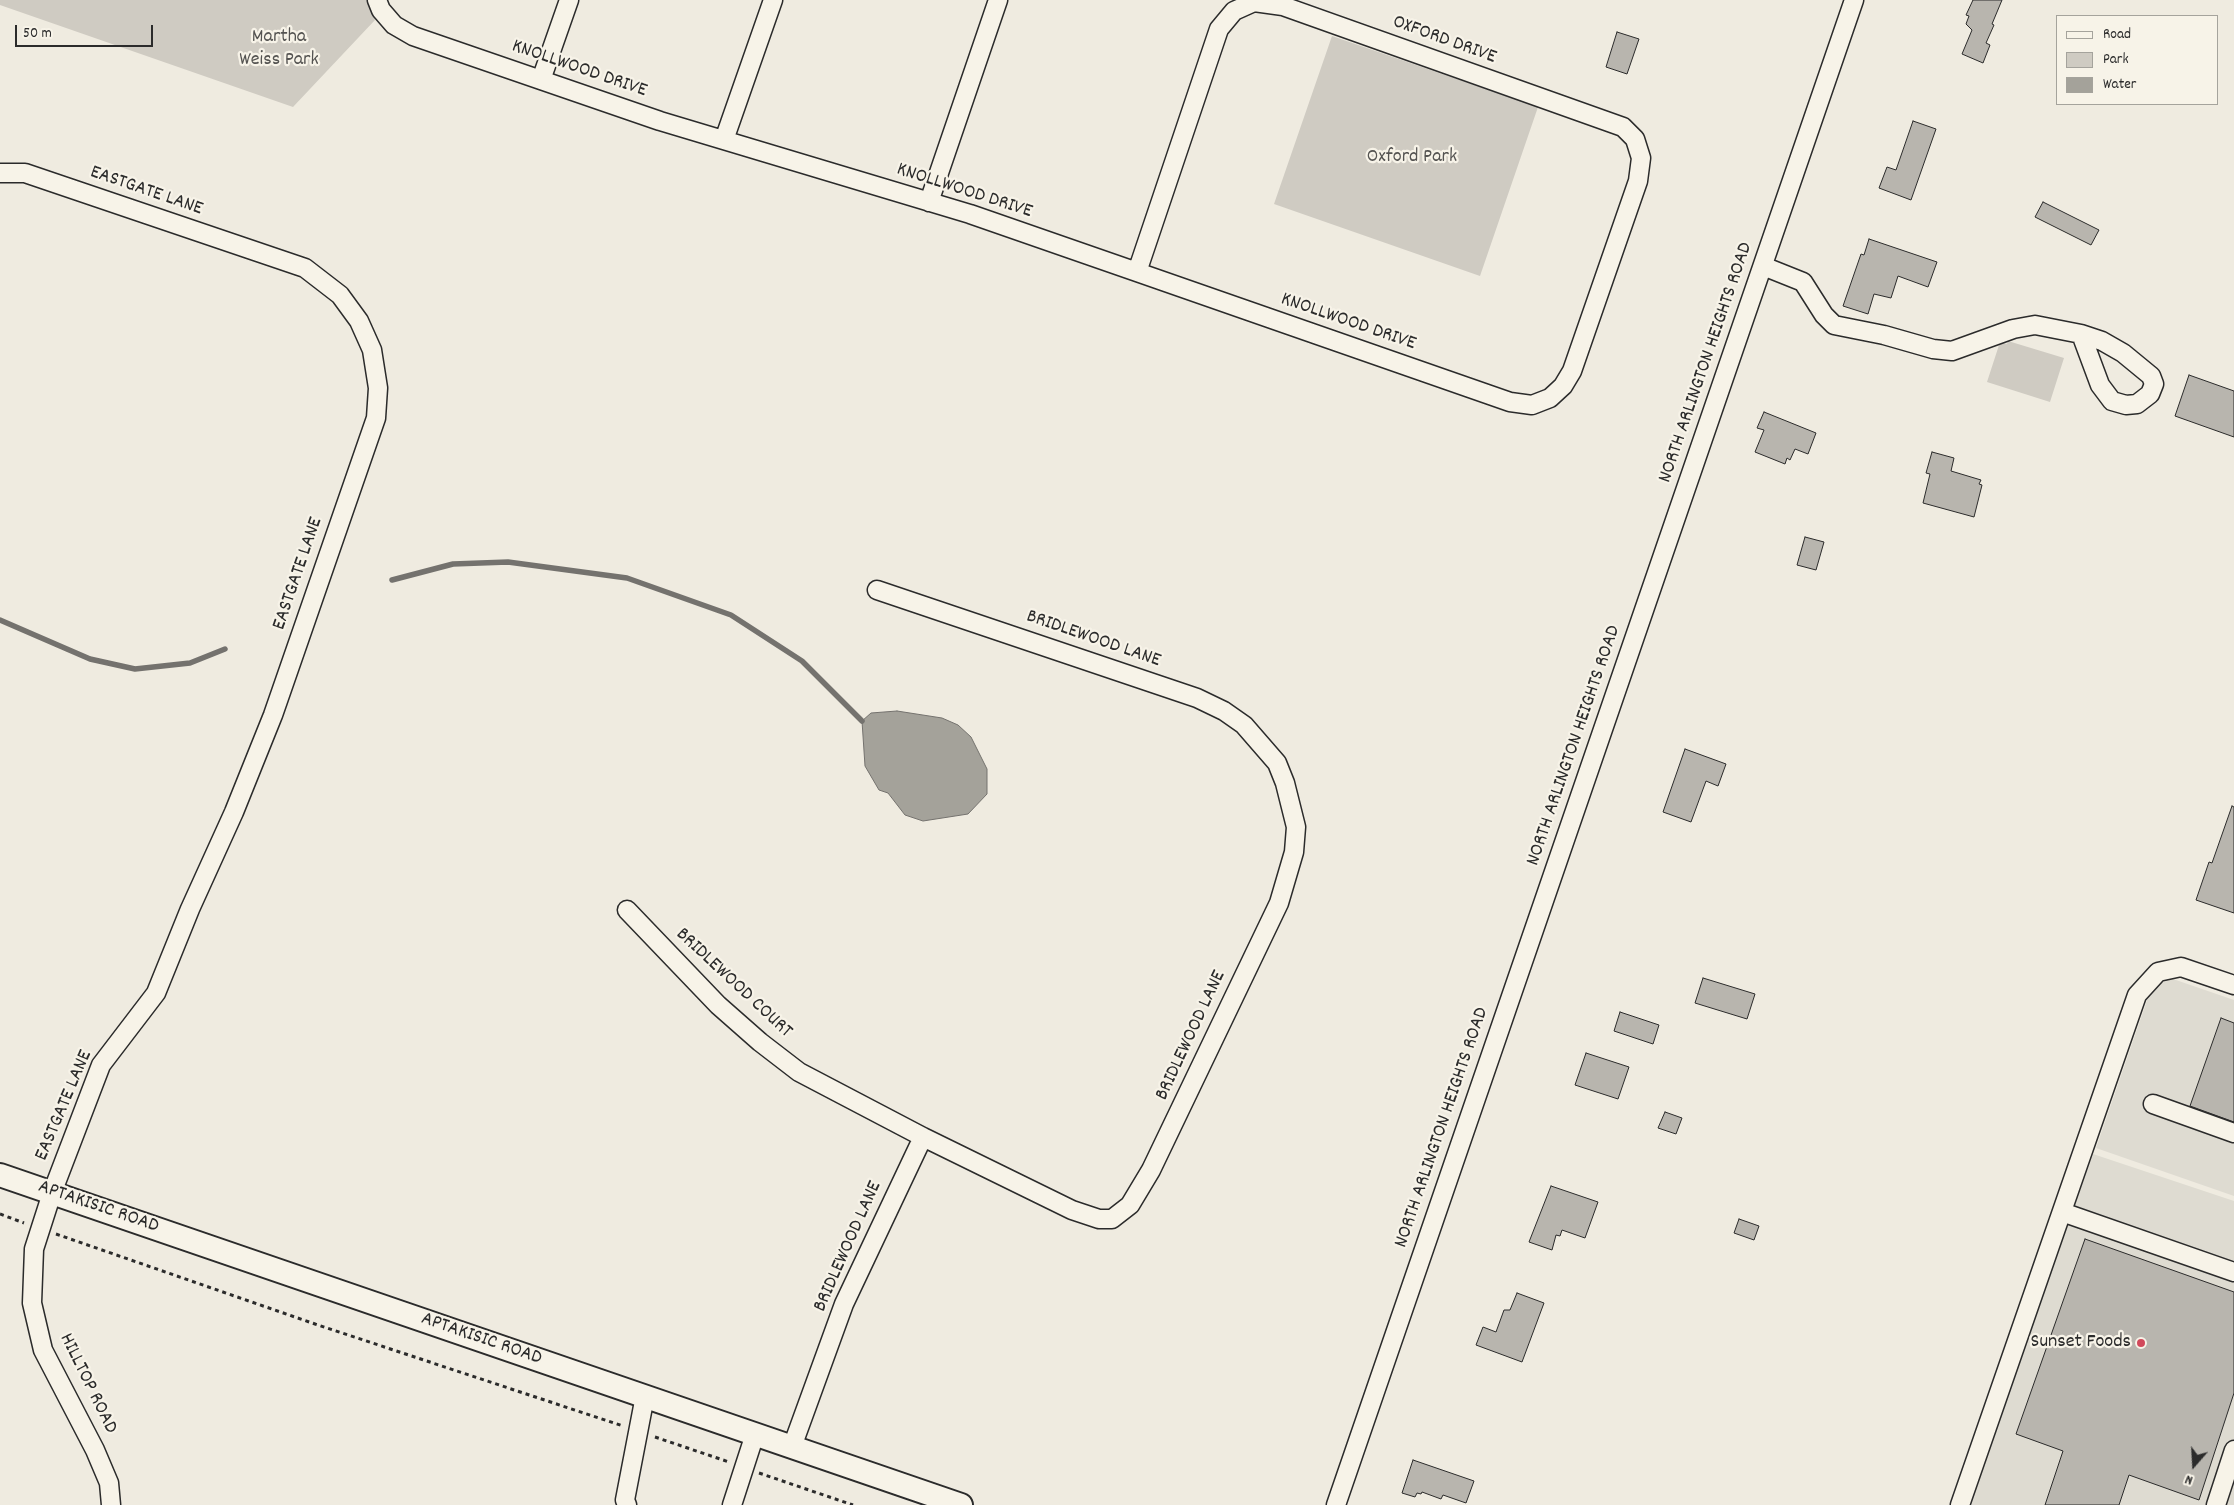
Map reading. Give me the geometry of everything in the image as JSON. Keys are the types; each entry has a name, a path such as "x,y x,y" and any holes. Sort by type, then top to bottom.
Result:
{"main road":[{"name":"APTAKISIC ROAD","path":"0,1175 961,1505"}],"street":[{"name":"KNOLLWOOD DRIVE","path":"377,0 381,10 394,25 413,36 541,80 724,140 970,214 1510,402 1532,406 1550,398"},
{"path":"541,80 569,0"},
{"path":"724,140 773,0"},
{"path":"928,202 998,0"},
{"name":"NORTH ARLINGTON HEIGHTS ROAD","path":"1336,1505 1854,0"},
{"name":"OXFORD DRIVE","path":"1137,272 1219,29 1234,11 1254,2 1283,6 1623,127 1635,138 1641,158 1638,181 1572,371 1563,386 1550,398"},
{"name":"EASTGATE LANE","path":"0,173 25,173 305,268 340,295 359,321 372,350 378,388 376,418 273,714 234,812 190,909 156,993 101,1065 52,1192"},
{"path":"1763,266 1803,282 1824,315 1834,325 1884,335 1933,349 1952,351 2013,329 2035,325 2081,334"},
{"name":"BRIDLEWOOD LANE","path":"792,1447 844,1304 923,1137 1072,1210 1099,1219 1112,1219 1130,1206 1151,1170 1279,903 1294,852 1296,827 1285,783 1277,763 1263,744 1244,725 1224,710 1197,698 877,590"},
{"name":"BRIDLEWOOD COURT","path":"627,910 718,1004 769,1049 799,1072 923,1137"},
{"path":"1960,1505 2137,995 2158,972 2182,967 2234,985"},
{"path":"2153,1104 2234,1133"},
{"name":"HILLTOP ROAD","path":"52,1192 34,1249 32,1303 44,1350 110,1483 111,1505"},
{"path":"2062,1212 2234,1272"},
{"path":"627,1505 625,1500 645,1396"},
{"path":"732,1505 755,1434"},
{"path":"2216,1505 2234,1450"}],"path":[{"path":"0,1214 315,1324 638,1431 853,1505"}],"shaded area":[{"path":"2173,979 2234,1000 2234,1196 2096,1148 2152,986"},
{"path":"2093,1154 2234,1201 2234,1505 1968,1505"}],"green space":[{"name":"Martha Weiss Park","path":"0,0 367,0 375,20 293,107 0,5"},
{"name":"Oxford Park","path":"1332,36 1538,107 1480,276 1274,204"},
{"path":"2008,341 2064,358 2050,402 1987,382 2000,342 2007,344"}],"water":[{"path":"897,711 942,718 958,725 971,737 987,769 987,794 968,814 923,821 905,815 888,793 879,790 865,766 862,721 871,713"}],"building":[{"path":"1973,0 2002,0 1986,43 1990,45 1983,63 1962,54 1972,30 1966,24 1969,16 1966,15"},
{"path":"1617,32 1639,39 1627,74 1606,67"},
{"path":"1913,121 1936,129 1911,200 1879,188 1887,167 1896,170"},
{"path":"2043,202 2099,230 2091,245 2035,217"},
{"path":"1869,239 1937,262 1928,287 1898,276 1891,298 1874,294 1868,314 1843,306 1861,254 1864,255"},
{"path":"2189,375 2234,391 2234,437 2175,416"},
{"path":"1764,412 1816,433 1808,454 1795,449 1790,460 1787,458 1785,464 1755,452 1764,430 1757,428"},
{"path":"1932,452 1954,458 1951,471 1981,480 1979,484 1982,485 1974,517 1923,503 1930,474 1926,473"},
{"path":"1805,537 1824,542 1816,570 1797,565"},
{"path":"1685,749 1726,764 1718,786 1706,781 1691,822 1663,812"},
{"path":"2232,806 2234,807 2234,913 2196,900 2209,862 2212,863"},
{"path":"1703,978 1755,994 1747,1019 1695,1003"},
{"path":"1620,1012 1659,1025 1653,1044 1614,1031"},
{"path":"2221,1018 2234,1023 2234,1122 2190,1106"},
{"path":"1586,1053 1629,1067 1618,1099 1575,1085"},
{"path":"1665,1112 1682,1118 1676,1134 1658,1128"},
{"path":"1551,1186 1598,1202 1585,1238 1562,1230 1560,1236 1556,1235 1552,1250 1529,1242"},
{"path":"1739,1219 1759,1226 1754,1240 1734,1233"},
{"name":"Sunset Foods","path":"2085,1239 2234,1292 2234,1393 2199,1500 2129,1475 2119,1505 2045,1505 2063,1451 2016,1434"},
{"path":"1517,1293 1544,1303 1522,1362 1476,1345 1483,1327 1496,1332 1504,1310 1510,1310"},
{"path":"1413,1460 1474,1481 1466,1503 1443,1495 1441,1499 1422,1492 1421,1494 1417,1493 1415,1497 1402,1493"}],"waterway":[{"path":"392,580 453,564 508,562 627,578 731,615 802,661 862,721"},
{"path":"0,620 90,659 135,669 190,663 225,649"}],"place":[{"name":"Sunset Foods","path":"2141,1343"}]}
